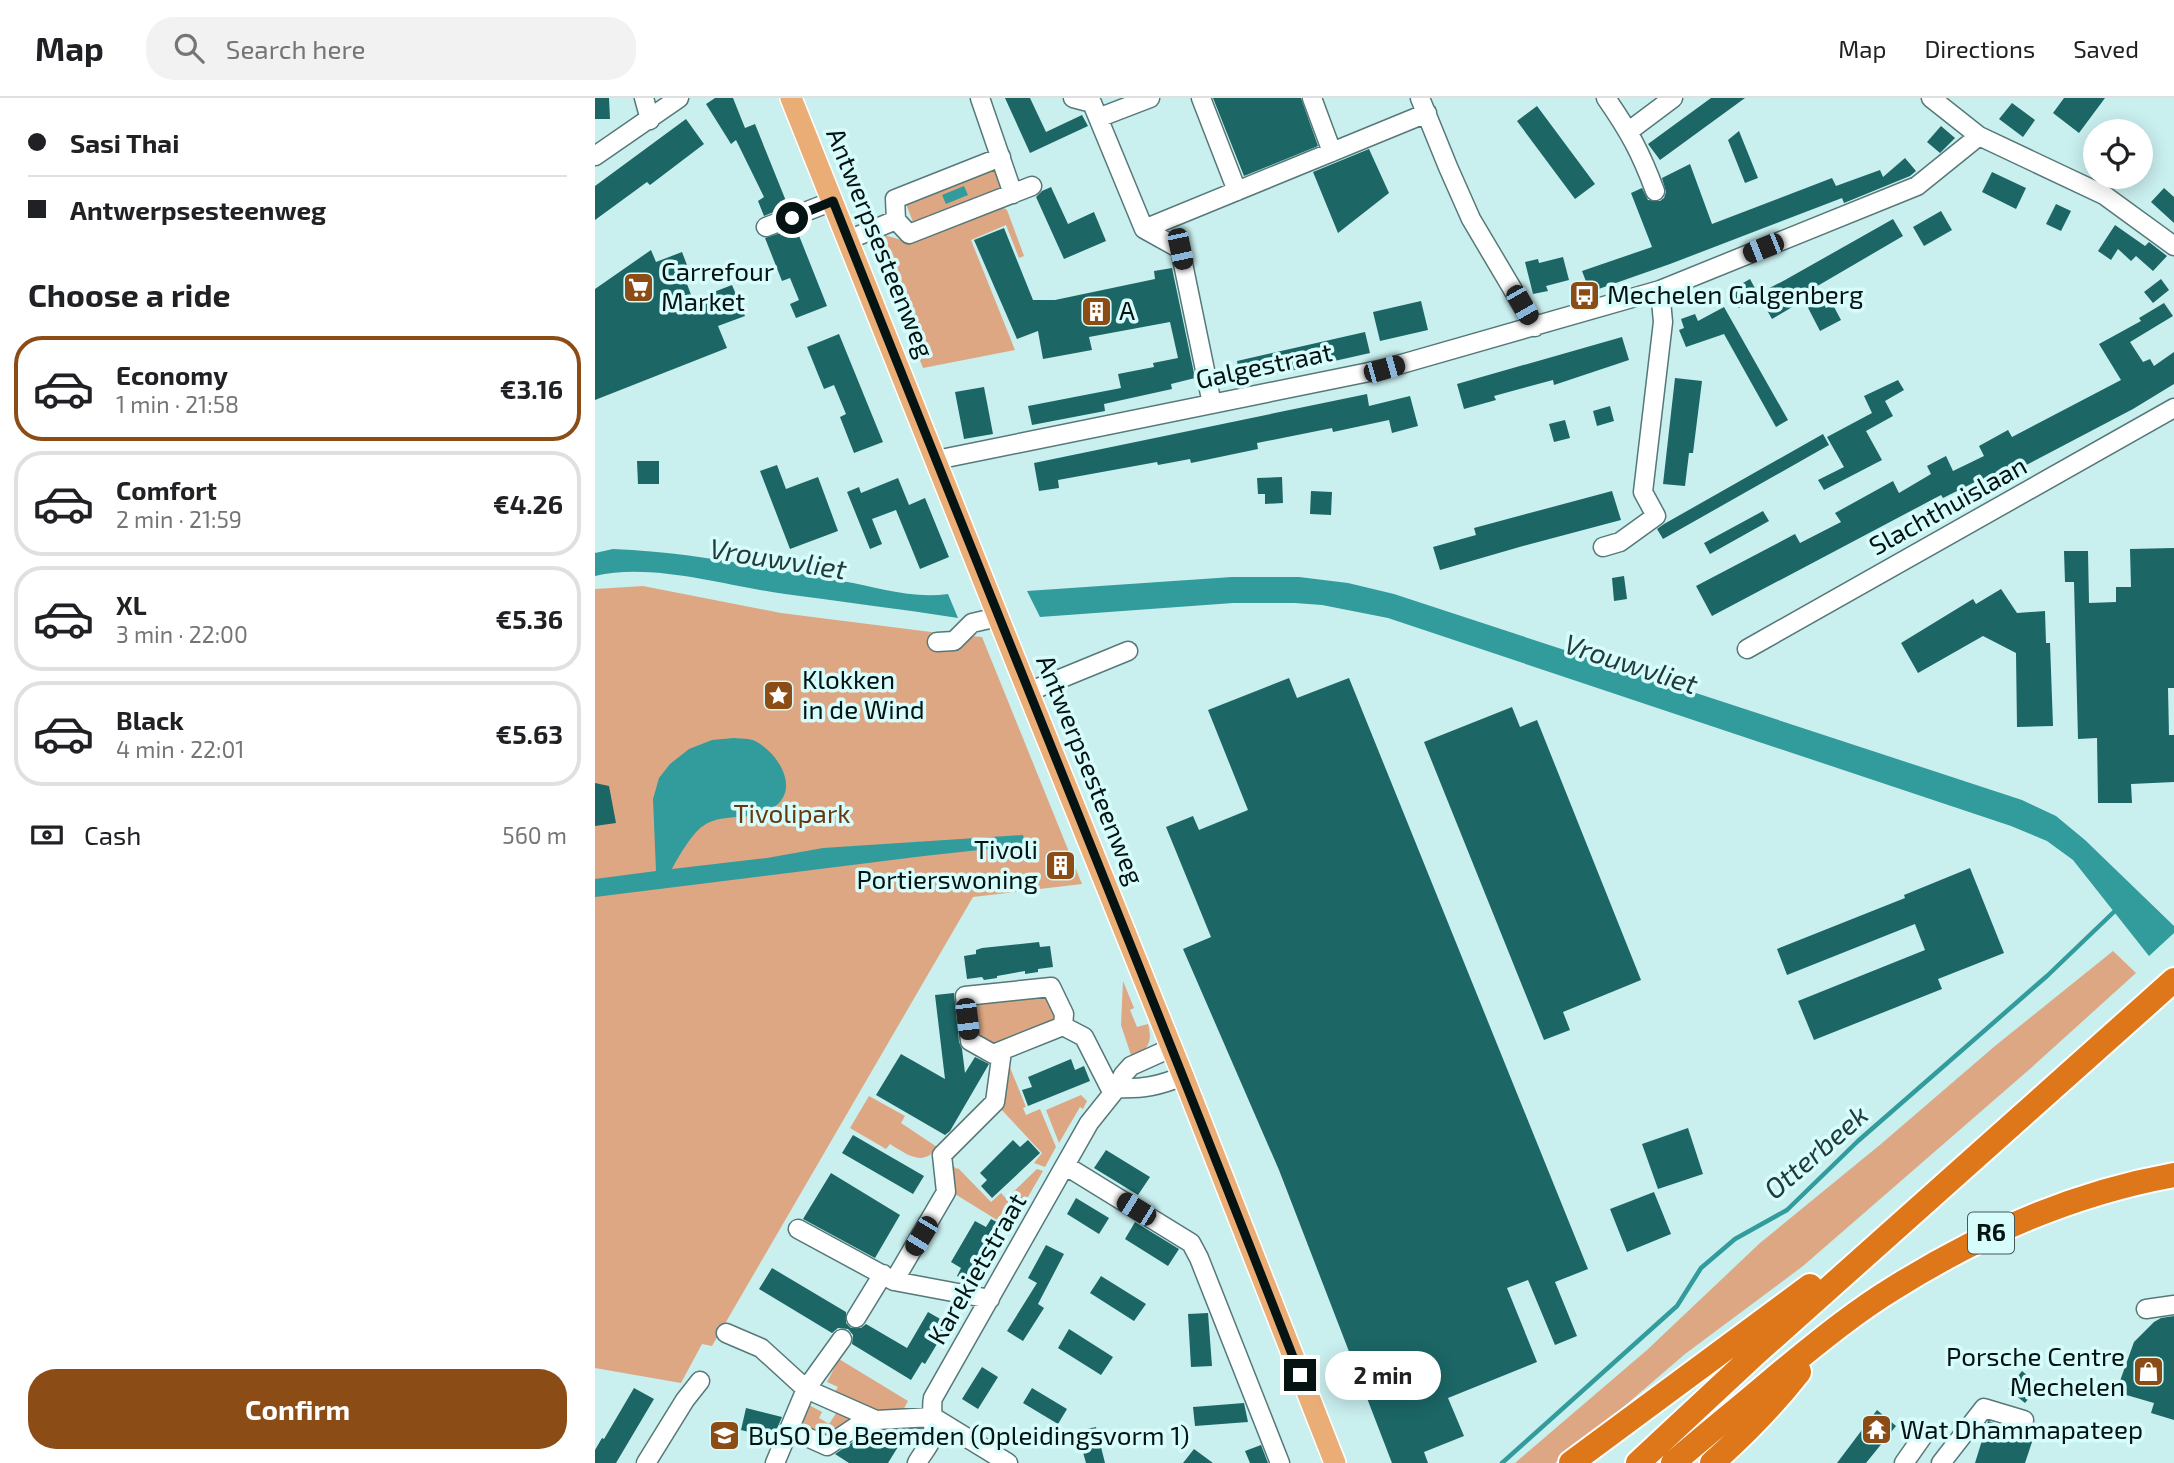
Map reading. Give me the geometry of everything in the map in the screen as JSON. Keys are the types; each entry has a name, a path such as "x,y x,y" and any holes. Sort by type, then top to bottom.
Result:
{"highway":[{"name":"R6","path":"1638,1463 1754,1354 2174,981"},
{"name":"R6","path":"1673,1463 1828,1335 1894,1288 1992,1233 2078,1199 2149,1179 2174,1175"},
{"path":"1571,1463 1829,1271 1871,1251"},
{"path":"1712,1463 1741,1438 1783,1393 1828,1335"}],"main road":[{"name":"Antwerpsesteenweg","path":"791,98 1335,1463"}],"street":[{"path":"644,98 650,120"},
{"path":"595,156 679,98"},
{"path":"980,98 1013,194"},
{"path":"1073,98 1092,103 1144,229 1180,249 1212,404"},
{"path":"1098,118 1150,98"},
{"path":"1201,98 1237,191"},
{"path":"1312,98 1332,152"},
{"path":"1606,98 1629,131 1655,191"},
{"path":"1629,131 1673,98"},
{"path":"1931,98 1979,136 2104,195 2174,246"},
{"path":"1144,229 1332,152 1424,106 1471,219 1535,327"},
{"name":"Galgestraat","path":"936,460 1384,369 1660,290 1917,186 1979,136"},
{"path":"1000,157 895,199 895,220 909,234 1033,186"},
{"path":"766,227 833,201"},
{"path":"848,240 895,220"},
{"path":"1603,547 1620,542 1656,516 1643,492 1663,322 1660,290"},
{"name":"Slachthuislaan","path":"1747,649 2174,408"},
{"path":"937,642 954,641 972,623 998,617"},
{"path":"1028,692 1128,651"},
{"path":"1063,1026 1063,1014 1051,987 965,996 970,1041 993,1054 1063,1026 1084,1037 1114,1090 1142,1089 1183,1076"},
{"name":"Karekietstraat","path":"933,1417 930,1408 933,1398 1089,1123 1131,1066 1171,1048"},
{"path":"856,1318 888,1278 946,1192 941,1155 995,1102 1002,1051"},
{"path":"1066,1166 1191,1243 1206,1274 1280,1463"},
{"path":"798,1229 888,1278 990,1298"},
{"path":"2146,1309 2174,1305"},
{"path":"726,1333 761,1348 806,1390 876,1420"},
{"path":"775,1463 806,1390 842,1339"},
{"path":"646,1463 700,1381"},
{"path":"1941,1463 1984,1408 2024,1420"},
{"path":"789,1429 827,1446 856,1426 876,1420 933,1417 1008,1463"},
{"path":"917,1463 932,1438 933,1417"},
{"path":"1904,1463 1923,1436"}],"green space":[{"path":"983,170 985,174 996,170 1003,187 993,191 994,195 926,221 925,218 913,222 906,204 918,200 917,196"},
{"path":"999,205 1007,210 1024,256 1019,258 1006,225 971,240 1015,350 923,368 872,238 881,234 908,242"},
{"name":"Tivolipark","path":"643,586 781,613 982,637 1082,884 973,897 712,1346 702,1344 681,1383 595,1368 595,589"},
{"path":"2113,951 2136,973 1803,1266 1685,1354 1555,1463 1515,1463 1647,1350 1760,1243"},
{"path":"1123,981 1134,1008 1130,1010 1137,1027 1148,1024 1150,1036 1148,1045 1132,1058 1121,1025"},
{"path":"1046,996 1055,1016 1054,1020 990,1044 977,1037 973,1004"},
{"path":"1007,1060 1026,1107 1023,1108 1026,1115 1040,1109 1056,1147 1045,1167 1034,1163 1042,1153 1000,1108"},
{"path":"1081,1095 1087,1101 1083,1109 1080,1107 1059,1143 1046,1110"},
{"path":"869,1096 905,1116 901,1123 937,1147 926,1157 915,1157 890,1144 886,1149 850,1128"},
{"path":"948,1162 958,1168 991,1202 1001,1193 1019,1212 1010,1228 955,1194"},
{"path":"1037,1169 1043,1171 1021,1209 1009,1196"},
{"path":"839,1359 908,1401 901,1414 874,1416 835,1392 838,1387 827,1382"},
{"path":"809,1405 822,1412 819,1418 829,1424 837,1412 856,1423 828,1440 798,1424 801,1413"}],"water":[{"path":"964,186 968,195 946,204 942,195"},
{"path":"613,549 728,561 907,594 948,594 958,618 785,594 665,573 617,572 595,576 595,553"},
{"path":"1232,577 1299,577 1348,583 1394,594 2022,800 2056,816 2085,840 2174,926 2174,933 2149,956 2073,860 2047,841 2011,826 1388,618 1322,605 1295,603 1233,603 1040,617 1027,591"},
{"path":"712,740 753,740 770,752 785,777 784,795 771,810 761,814 712,821 703,826 690,840 672,869 767,858 823,848 1023,835 1025,845 595,897 595,879 656,871 653,799 659,778 670,764 689,749"}],"building":[{"path":"595,98 609,98 610,119 595,119"},
{"path":"715,98 733,98 745,128 755,124 788,206 764,216 758,201 764,197 736,140 731,144 706,104"},
{"path":"1005,98 1030,98 1046,132 1082,115 1088,126 1030,153"},
{"path":"1213,98 1301,98 1318,146 1244,176"},
{"path":"1711,98 1745,98 1660,160 1648,144"},
{"path":"2064,98 2105,98 2089,119 2083,119 2083,128 2079,133 2053,113"},
{"path":"2012,103 2035,120 2023,137 1999,119"},
{"path":"1537,106 1595,184 1575,199 1517,121"},
{"path":"686,119 704,144 650,185 647,182 595,220 595,186"},
{"path":"1941,126 1955,138 1940,153 1927,142"},
{"path":"1739,131 1758,178 1745,183 1728,140"},
{"path":"1369,149 1389,193 1338,233 1313,172"},
{"path":"1905,158 1916,171 1910,176 1844,203 1842,198 1590,292 1582,271 1652,247 1631,193 1642,188 1648,200 1660,201 1666,192 1662,178 1690,164 1712,224 1832,178 1836,186 1880,170 1883,177"},
{"path":"1992,172 2026,188 2016,209 1982,192"},
{"path":"1051,187 1068,224 1094,212 1106,241 1064,259 1036,197"},
{"path":"2164,188 2174,197 2174,223 2151,202"},
{"path":"2056,204 2071,211 2061,231 2046,224"},
{"path":"1941,211 1952,230 1924,246 1913,227"},
{"path":"1893,219 1903,236 1814,288 1826,308 1833,305 1841,320 1820,331 1804,300 1772,319 1759,296 1739,308 1729,291 1750,279 1758,294"},
{"path":"2115,225 2145,246 2149,242 2167,256 2153,271 2136,256 2131,261 2118,249 2111,260 2098,251"},
{"path":"796,228 827,306 796,318 790,304 799,300 790,278 782,281 765,238"},
{"name":"A","path":"1004,228 1033,300 1055,300 1155,279 1154,271 1172,268 1195,378 1171,384 1172,389 1104,404 1105,411 1032,425 1028,406 1121,388 1118,374 1154,367 1153,363 1178,358 1170,322 1089,337 1092,350 1043,359 1038,331 1017,339 974,240"},
{"path":"651,250 656,262 682,252 690,273 684,276 693,300 732,285 745,316 718,326 727,348 595,400 595,289"},
{"path":"1563,257 1569,280 1546,286 1548,291 1533,294 1525,262 1538,259 1539,263"},
{"path":"2161,279 2169,290 2153,303 2144,292"},
{"path":"1421,301 1428,330 1380,341 1373,312"},
{"path":"2164,303 2173,316 2130,342 2143,362 2150,359 2154,366 2174,352 2174,384 2133,409 1979,490 1975,482 1943,498 1941,495 1712,616 1696,586 1795,534 1800,543 1841,522 1835,513 1893,481 1899,493 1931,474 1927,466 1946,456 1953,471 1984,456 1979,446 2008,430 2012,437 2121,380 2099,344 2141,321 2139,318"},
{"path":"1724,307 1788,420 1776,427 1724,334 1686,347 1679,330 1684,328 1681,319 1695,314 1698,321"},
{"path":"1365,332 1370,353 1241,382 1237,361"},
{"path":"839,334 883,442 854,453 840,417 846,414 834,385 824,389 807,347"},
{"path":"1622,337 1629,360 1554,385 1553,380 1494,396 1496,400 1464,409 1457,384"},
{"path":"1675,378 1702,381 1693,453 1689,453 1685,486 1663,484"},
{"path":"1898,380 1904,390 1885,401 1893,416 1866,431 1882,460 1824,490 1818,480 1844,467 1827,437 1872,413 1864,396"},
{"path":"984,387 993,434 964,439 955,392"},
{"path":"1367,394 1369,406 1410,396 1418,426 1392,433 1389,420 1333,432 1332,428 1257,443 1258,449 1191,463 1190,459 1158,465 1157,462 1058,480 1059,488 1039,491 1034,463"},
{"path":"1610,406 1614,421 1597,426 1593,411"},
{"path":"1565,420 1570,438 1554,442 1549,424"},
{"path":"1823,434 1829,445 1663,539 1657,529 1664,524"},
{"path":"637,461 659,461 659,484 638,484"},
{"path":"777,465 786,489 818,477 838,531 790,549 760,471"},
{"path":"1282,477 1283,503 1265,504 1265,494 1258,494 1257,478"},
{"path":"898,478 909,505 925,498 949,557 920,569 896,510 872,519 882,544 870,549 847,492 859,487 861,493"},
{"path":"1311,491 1332,492 1331,515 1310,514"},
{"path":"1612,491 1621,520 1440,570 1433,547 1476,535 1474,528"},
{"path":"1763,511 1769,521 1710,554 1704,543"},
{"path":"2174,548 2174,688 2168,688 2169,735 2174,735 2174,782 2131,784 2132,803 2098,803 2097,738 2078,739 2074,582 2065,582 2064,551 2088,551 2089,603 2116,602 2116,587 2131,587 2130,549"},
{"path":"1624,576 1627,599 1614,601 1612,578"},
{"path":"2001,589 2017,613 2045,611 2046,643 2050,643 2053,726 2017,727 2016,653 1983,636 1918,673 1901,643 1973,599 1976,604"},
{"path":"1289,678 1297,698 1349,678 1588,1269 1555,1282 1577,1336 1555,1345 1528,1280 1507,1288 1537,1362 1448,1398 1464,1436 1424,1452 1428,1463 1392,1463 1279,1170 1183,949 1211,937 1166,827 1193,816 1199,830 1248,810 1208,710"},
{"path":"1512,707 1520,727 1537,720 1641,980 1563,1012 1570,1030 1544,1040 1424,742"},
{"path":"595,783 609,786 616,823 595,826"},
{"name":"Tivoli Portierswoning","path":"1068,853 1074,868 1055,876 1048,862"},
{"path":"1970,868 2004,953 1938,979 1942,989 1814,1040 1798,1001 1925,950 1915,924 1787,975 1777,949 1905,898 1904,895"},
{"path":"1039,942 1040,947 1050,946 1053,967 1038,969 1038,972 1025,974 1025,971 984,980 982,977 967,979 964,956 976,954 976,950 982,948"},
{"path":"954,993 965,1073 975,1057 989,1064 950,1131 945,1135 876,1095 901,1054 945,1079 935,995"},
{"path":"1071,1059 1075,1070 1084,1066 1090,1081 1028,1106 1022,1090 1032,1087 1028,1077"},
{"path":"1688,1128 1703,1174 1658,1189 1642,1144"},
{"path":"853,1135 924,1176 913,1194 842,1153"},
{"path":"1013,1140 1020,1147 1028,1140 1040,1153 992,1198 981,1186 987,1180 980,1173"},
{"path":"1106,1150 1150,1177 1138,1195 1094,1168"},
{"path":"831,1173 900,1215 875,1258 803,1219"},
{"path":"1654,1192 1671,1234 1627,1252 1610,1209"},
{"path":"1076,1198 1109,1218 1099,1234 1067,1214"},
{"path":"991,1219 1004,1226 970,1284 957,1276 961,1268 951,1262 975,1221 986,1227"},
{"path":"1135,1222 1179,1249 1168,1266 1125,1239"},
{"path":"1046,1245 1064,1254 1038,1304 1044,1308 1023,1341 1007,1331 1037,1283 1028,1278"},
{"path":"772,1268 846,1312 846,1323 851,1328 861,1328 866,1324 907,1348 928,1312 949,1324 925,1364 922,1362 911,1380 852,1344 853,1335 848,1329 838,1328 832,1333 759,1289"},
{"path":"1101,1276 1146,1304 1134,1321 1090,1293"},
{"path":"1208,1313 1212,1366 1191,1367 1188,1314"},
{"name":"Porsche Centre Mechelen","path":"2174,1316 2174,1420 2151,1413 2154,1403 2116,1392 2134,1342 2154,1322"},
{"path":"1069,1329 1113,1357 1101,1375 1058,1348"},
{"path":"982,1367 998,1377 978,1409 962,1399"},
{"path":"2022,1371 2039,1385 2025,1403 2008,1389"},
{"path":"634,1388 654,1399 616,1463 595,1463 595,1450"},
{"path":"1032,1388 1067,1409 1058,1424 1023,1403"},
{"path":"1244,1403 1248,1422 1195,1426 1193,1407"},
{"path":"746,1408 782,1417 773,1438 741,1430"},
{"path":"1877,1410 1896,1426 1866,1463 1837,1463"},
{"path":"1988,1421 2021,1431 2032,1428 2036,1430 2025,1463 1975,1463"},
{"path":"1096,1427 1105,1463 1086,1463 1077,1431"},
{"path":"877,1432 895,1436 901,1442 888,1463 849,1463 835,1454 862,1436"},
{"path":"1261,1445 1268,1463 1250,1463 1245,1451"},
{"path":"1194,1449 1213,1463 1183,1463"}],"waterway":[{"name":"Otterbeek","path":"1502,1463 1677,1306 1701,1268 1735,1239 1787,1210 1858,1141 2047,976 2118,908"}],"place":[{"name":"Carrefour Market","path":"638,287"},
{"name":"Mechelen Galgenberg","path":"1584,295"},
{"name":"A","path":"1096,311"},
{"name":"Klokken in de Wind","path":"779,695"},
{"name":"Tivoli Portierswoning","path":"1061,865"},
{"name":"Porsche Centre Mechelen","path":"2148,1372"},
{"name":"Wat Dhammapateep","path":"1877,1430"},
{"name":"BuSO De Beemden (Opleidingsvorm 1)","path":"725,1436"}],"route":[{"path":"792,218 833,201 1300,1375"}],"water label":[{"name":"Vrouwvliet","path":"778,559"},
{"name":"Vrouwvliet","path":"1631,664"}]}
